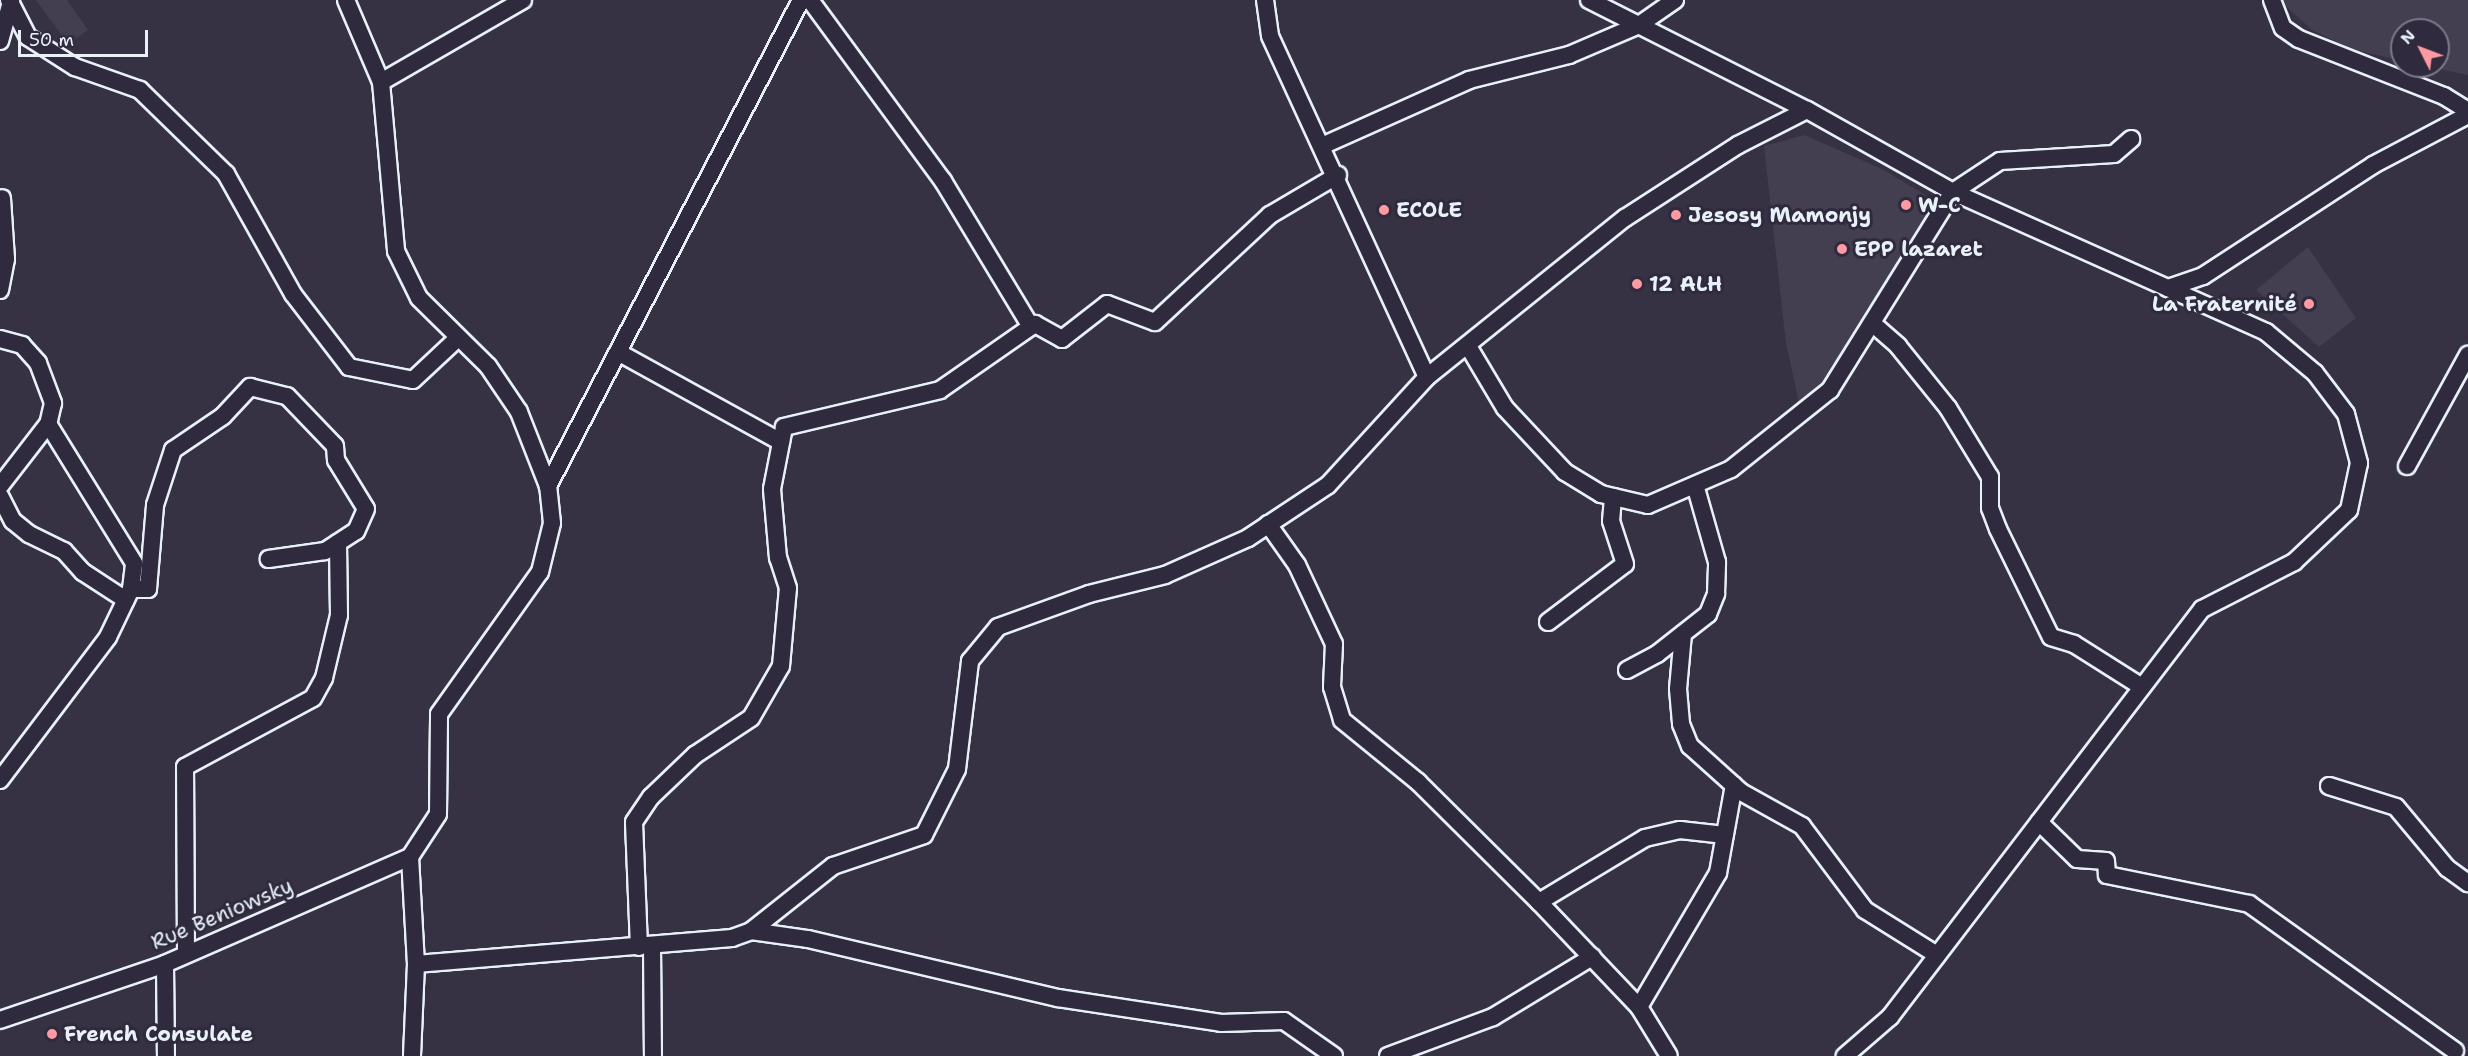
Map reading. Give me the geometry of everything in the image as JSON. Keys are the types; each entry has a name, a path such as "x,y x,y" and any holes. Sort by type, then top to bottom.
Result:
{"street":[{"path":"346,0 381,82 396,251 419,298 488,366 519,412 548,486 552,523 540,572 439,714 438,814 410,857 416,964 412,1056"},
{"path":"381,82 504,5 523,0"},
{"path":"548,486 801,0"},
{"path":"810,0 943,181 1031,327 1062,339 1107,304 1155,322 1270,215 1338,176"},
{"path":"1265,0 1270,36 1324,145 1427,377"},
{"path":"1589,0 1807,110 1953,192 2266,332 2315,373 2346,414 2359,463 2349,510 2294,562 2202,609 1890,1017 1845,1056"},
{"path":"1324,145 1469,80 1569,55 1639,25 1675,0"},
{"path":"2168,288 2203,276 2373,165 2468,113 2444,96 2299,39 2283,28 2272,0"},
{"path":"10,1 28,37 75,67 140,90 226,174 293,294 348,367 413,380 458,338"},
{"path":"0,41 10,1"},
{"path":"416,964 646,947 732,938 751,931 833,866 924,836 957,769 970,661 998,627 1089,594 1165,575 1268,524 1328,485 1427,377 1625,218 1738,145 1807,110"},
{"path":"1468,346 1505,408 1565,472 1613,497 1648,505 1731,469 1830,390 1953,192 2000,161 2114,154 2131,139"},
{"path":"0,196 6,259 0,290"},
{"path":"1872,323 1898,346 1948,408 1990,477 1990,508 1998,529 2051,637 2074,644 2142,687"},
{"path":"653,1056 646,947 634,822 651,797 695,755 751,718 780,666 788,588 778,558 772,489 784,427 940,390 1031,327"},
{"path":"0,339 22,345 38,363 53,403 48,424 0,486"},
{"path":"618,352 781,442"},
{"path":"2407,466 2468,356"},
{"path":"0,496 13,521 29,534 64,551 83,572 128,594 148,589 155,505 173,450 223,416 250,387 287,396 335,446 336,460 366,509 356,531 325,551 269,559"},
{"path":"0,780 108,637 128,594 134,563 48,424"},
{"path":"1627,669 1683,634 1708,614 1716,594 1716,562 1695,485"},
{"path":"1548,622 1625,564 1611,521 1613,497"},
{"path":"1268,524 1297,565 1334,644 1332,687 1342,720 1418,782 1539,902 1640,1007 1669,1056"},
{"path":"186,953 185,767 313,698 324,678 339,615 338,543"},
{"path":"1683,634 1681,724 1690,746 1734,785 1802,826 1865,910 1937,955"},
{"path":"1640,1007 1708,895 1725,834 1734,785"},
{"path":"2329,786 2396,807 2447,868 2468,882"},
{"path":"2039,822 2077,859 2106,861 2107,875 2249,904 2454,1051"},
{"path":"1539,902 1645,838 1680,830 1725,834"},
{"name":"Rue Beniowsky","path":"0,1020 165,964 410,857"},
{"path":"751,931 808,939 1058,998 1221,1023 1284,1021 1334,1056"},
{"path":"1388,1056 1493,1017 1592,957"},
{"path":"165,964 166,1056"}],"shaded area":[{"path":"36,0 67,0 88,30 68,44"},
{"path":"2279,0 2468,0 2468,75 2450,71 2450,18 2390,18 2390,58 2348,48 2311,29"},
{"name":"EPP lazaret","path":"1804,135 1882,169 1932,199 1923,227 1818,392 1799,403 1786,343 1764,146"},
{"name":"La Fraternité","path":"2308,247 2356,318 2319,347 2256,290"}],"place":[{"name":"W-C","path":"1906,205"},
{"name":"ECOLE","path":"1384,210"},
{"name":"Jesosy Mamonjy","path":"1676,215"},
{"name":"EPP lazaret","path":"1842,249"},
{"name":"12 ALH","path":"1637,284"},
{"name":"La Fraternité","path":"2309,304"},
{"name":"French Consulate","path":"52,1034"}]}
